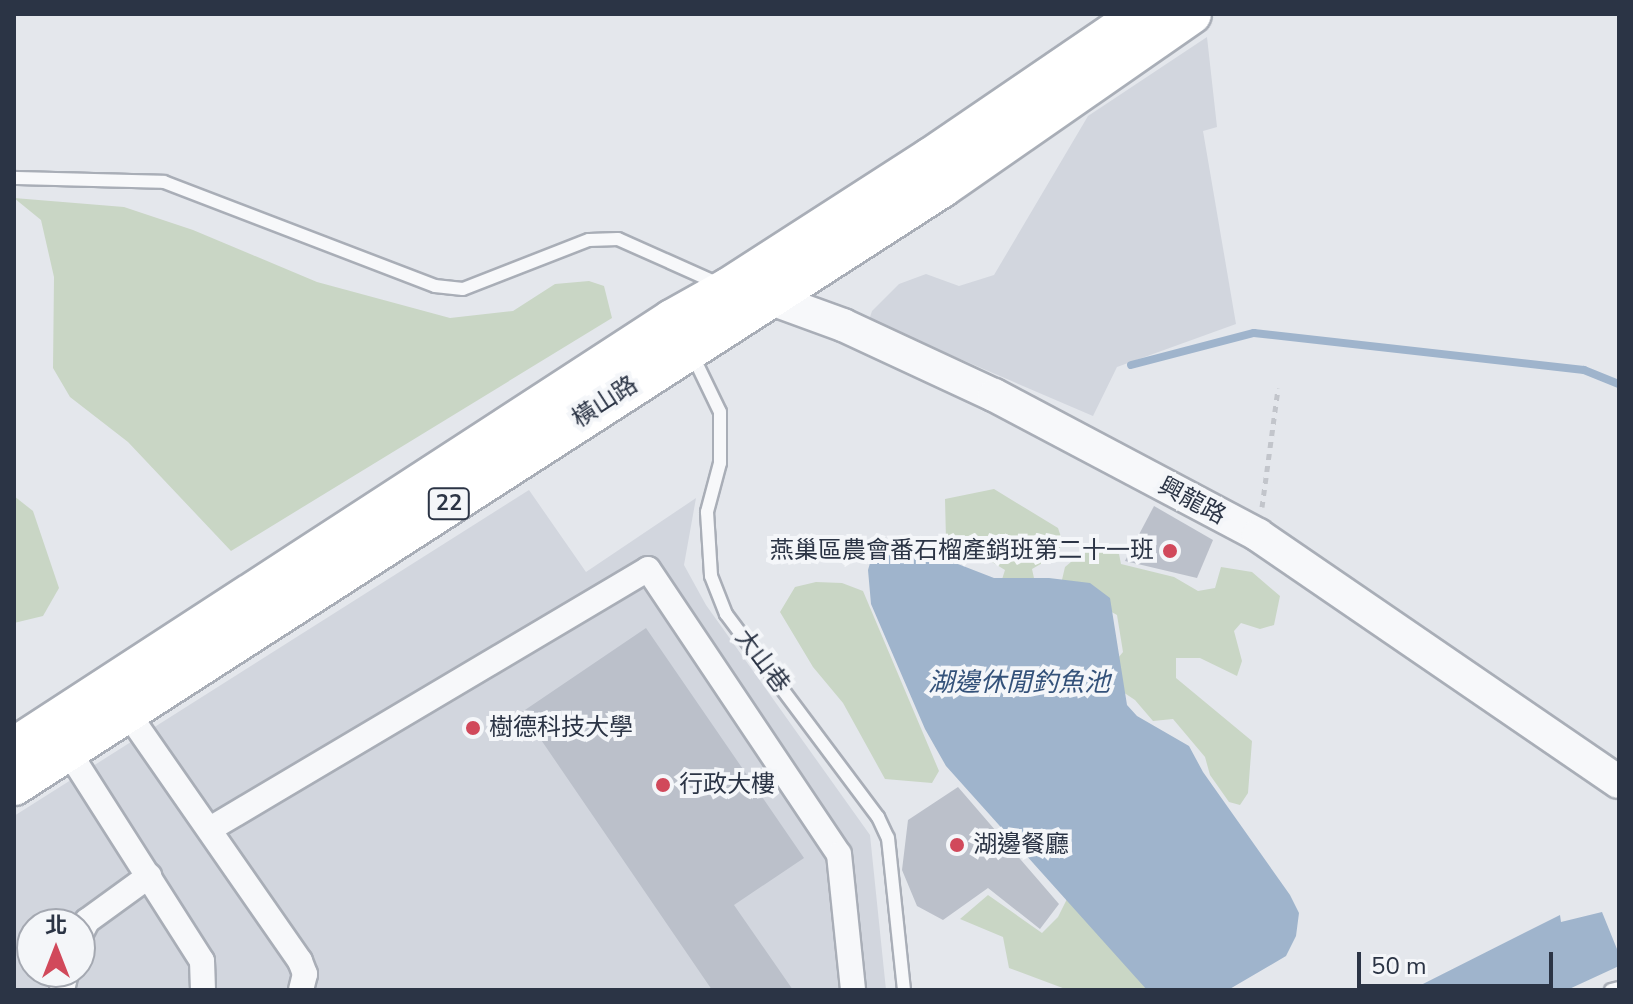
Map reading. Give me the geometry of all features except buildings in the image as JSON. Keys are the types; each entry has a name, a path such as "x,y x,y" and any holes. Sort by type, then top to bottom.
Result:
{"main road":[{"name":"橫山路","path":"14,785 59,737 680,334 729,288 931,158 1142,14"},
{"name":"橫山路","path":"680,334 771,296 942,187 1191,14"},
{"name":"橫山路","path":"14,748 59,737"}],"street":[{"name":"興龍路","path":"729,288 771,296 843,325 994,395 1258,535 1619,782"},
{"path":"210,829 648,569 839,854 853,990"},
{"path":"120,698 300,961 305,974 301,990"},
{"path":"59,737 202,961 203,990"},
{"path":"96,914 149,876"}],"lane":[{"path":"14,178 164,182 435,286 463,289 589,240 618,239 729,288"},
{"name":"大山巷","path":"680,334 720,412 720,463 707,512 711,576 726,614 878,817 888,838 904,990"},
{"path":"1611,990 1619,988"}],"path":[{"path":"1258,535 1278,388"}],"shaded area":[{"path":"1207,37 1217,127 1203,131 1236,324 1117,367 1093,416 869,320 872,311 899,284 926,274 959,286 994,275 1088,116"},
{"name":"樹德科技大學","path":"529,490 586,572 696,498 684,565 706,605 870,835 886,990 14,990 14,816"}],"green space":[{"path":"14,198 124,207 193,230 317,282 450,318 513,311 555,284 589,281 604,286 612,318 231,551 128,442 70,397 53,368 54,277 41,220"},
{"path":"994,489 1058,528 1062,540 1058,554 1032,569 1036,587 998,592 1005,570 992,562 960,554 946,540 945,499"},
{"path":"14,496 33,511 59,588 43,616 14,623"},
{"path":"1090,546 1119,554 1121,564 1174,577 1198,591 1215,588 1221,567 1252,572 1280,596 1274,625 1260,629 1241,623 1234,631 1242,661 1237,676 1200,658 1176,658 1176,678 1252,741 1248,793 1240,805 1229,802 1210,775 1205,757 1173,719 1153,721 1135,700 1114,686 1113,664 1123,652 1117,615 1061,584 1065,567"},
{"path":"816,582 842,583 863,591 939,771 932,783 885,779 843,703 813,667 780,612 795,587"},
{"path":"988,895 1042,933 1058,917 1069,895 1168,990 1068,990 1009,968 1003,937 960,919"}],"water":[{"name":"湖邊休閒釣魚池","path":"932,539 945,559 994,578 1049,578 1090,583 1110,598 1127,705 1137,716 1189,746 1203,772 1290,895 1299,913 1296,936 1286,956 1228,990 1147,990 946,766 925,729 871,604 868,570 875,546 898,540"},
{"path":"1602,912 1619,954 1619,966 1567,990 1411,990 1560,915 1561,922"}],"waterway":[{"path":"1131,365 1254,333 1584,370 1619,384"}],"place":[{"name":"燕巢區農會番石榴產銷班第二十一班","path":"1170,551"},
{"name":"樹德科技大學","path":"473,728"},
{"name":"行政大樓","path":"663,785"},
{"name":"湖邊餐廳","path":"957,845"}]}
